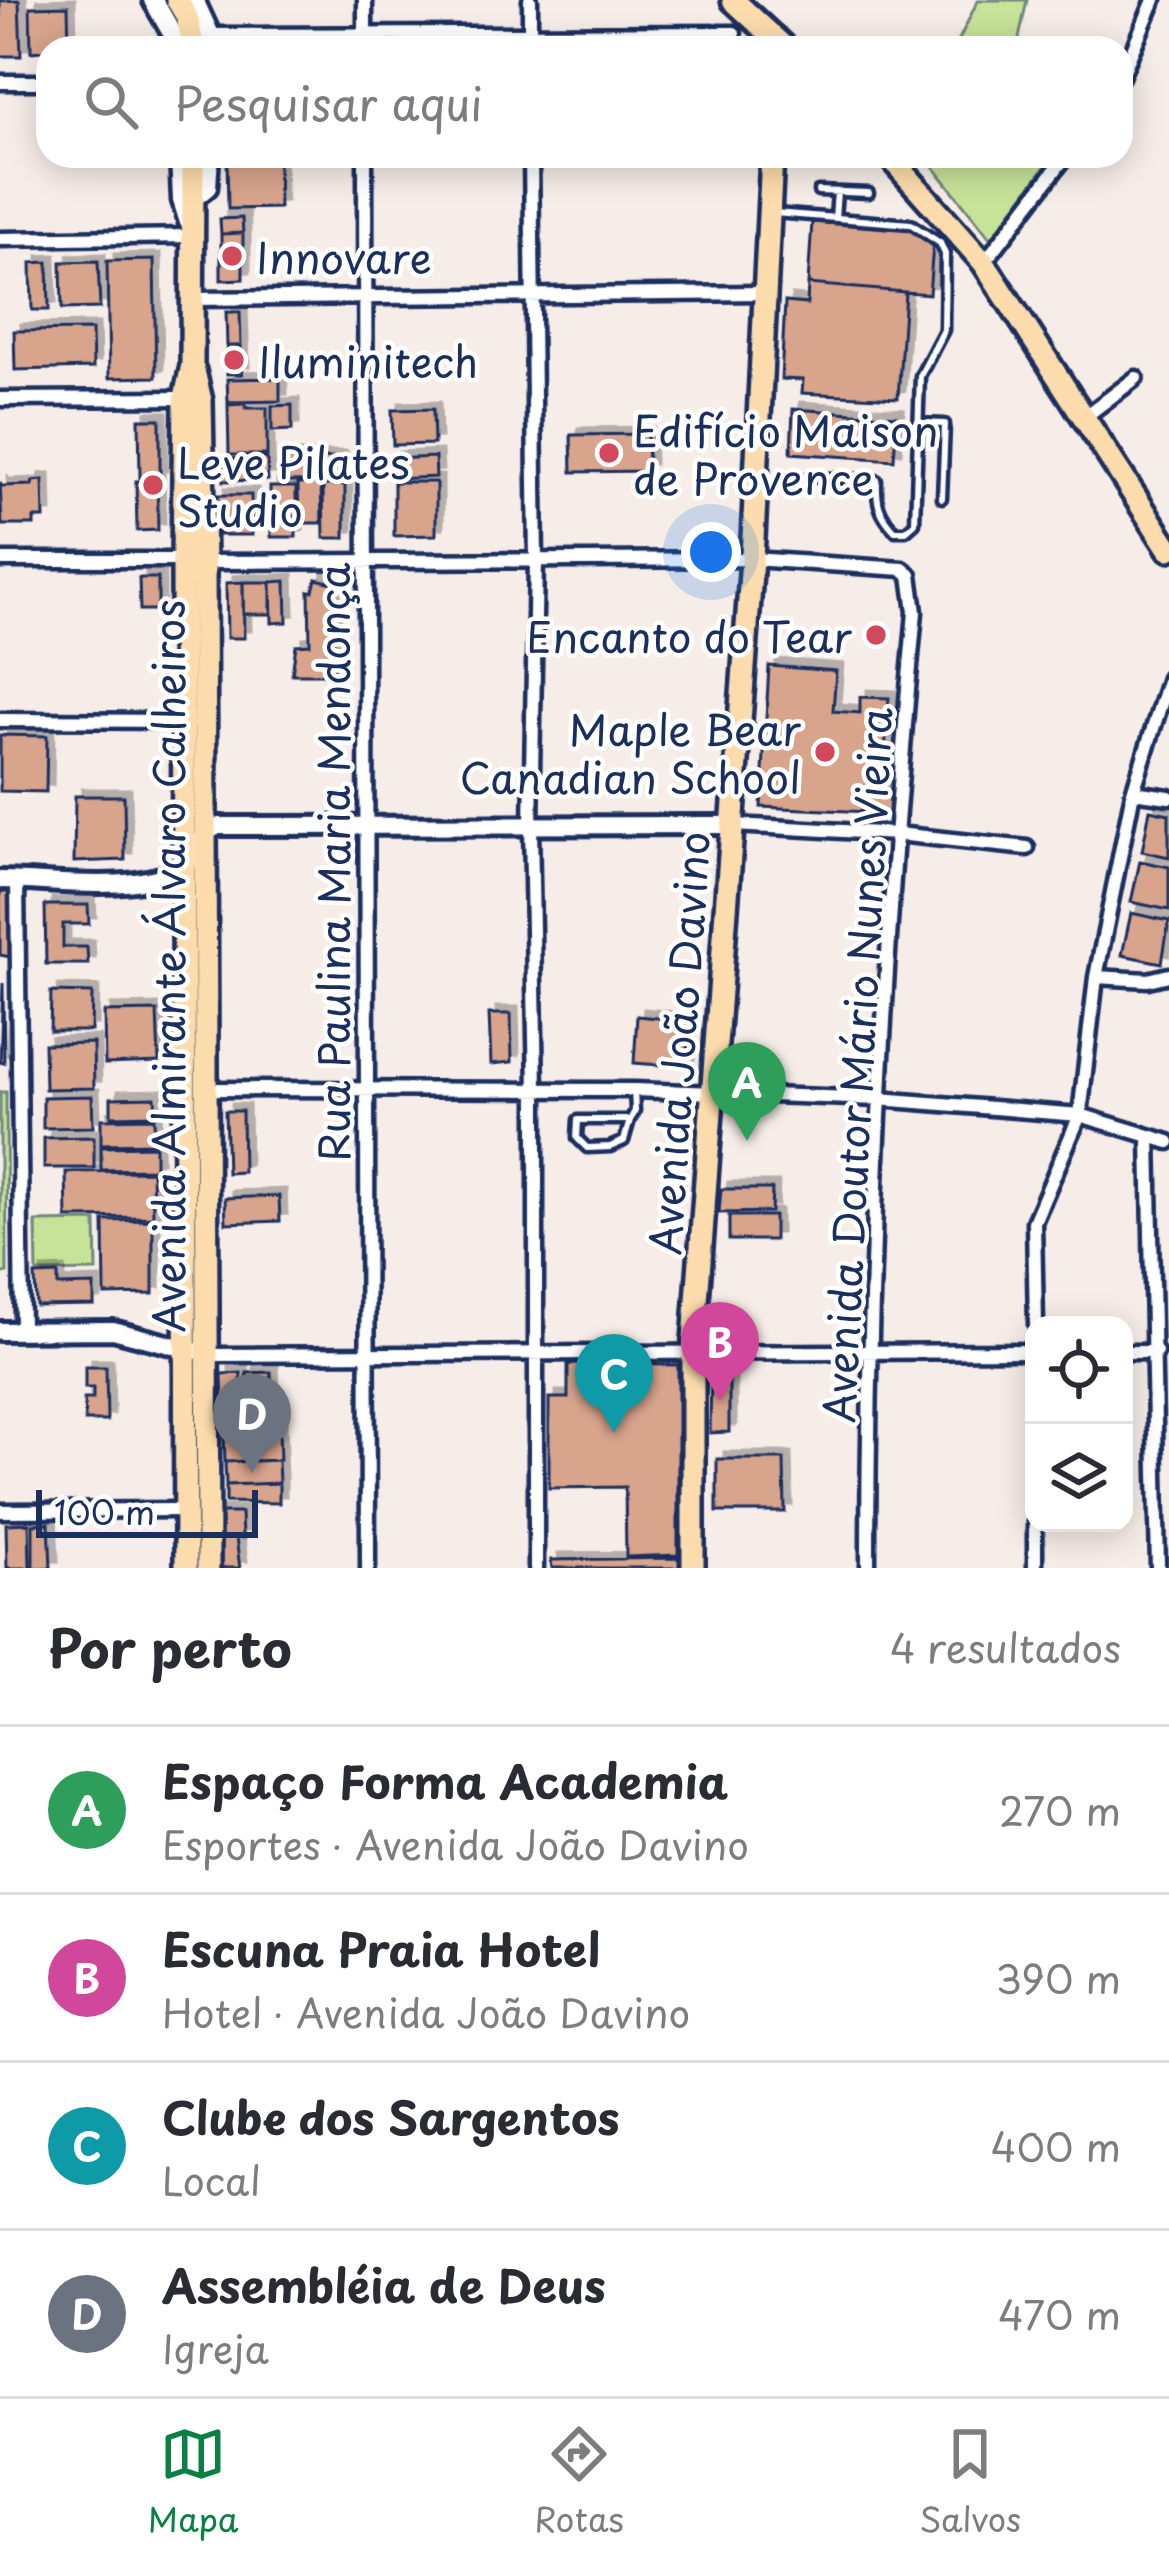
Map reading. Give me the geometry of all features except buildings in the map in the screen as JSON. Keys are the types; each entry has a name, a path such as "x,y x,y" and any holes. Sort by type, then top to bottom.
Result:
{"main road":[{"path":"152,0 173,36"},
{"path":"177,0 199,36"},
{"path":"194,0 202,36"},
{"path":"733,0 771,36"},
{"path":"757,24 762,36"},
{"path":"181,168 182,200 192,232"},
{"path":"192,199 193,168"},
{"name":"Avenida Almirante Álvaro Calheiros","path":"186,1568 203,1089 203,832 185,398 192,365 192,199 207,187 208,168"},
{"name":"Avenida João Davino","path":"693,1568 693,1355 734,825 773,168"},
{"path":"900,168 984,263 1169,549"},
{"name":"Avenida Almirante Álvaro Calheiros","path":"192,365 201,401 184,721 184,866 196,1352 208,1568"}],"street":[{"path":"364,0 365,36"},
{"path":"530,0 530,36"},
{"path":"1133,49 1154,0"},
{"path":"666,36 734,34"},
{"path":"0,82 36,82"},
{"name":"Rua Paulina Maria Mendonça","path":"365,168 368,1568"},
{"path":"531,168 536,1568"},
{"path":"984,263 1057,168"},
{"path":"0,238 192,232"},
{"path":"192,299 764,293"},
{"path":"1085,416 1136,378"},
{"path":"0,399 185,398"},
{"path":"0,560 752,559"},
{"name":"Avenida Doutor Mário Nunes Vieira","path":"752,559 903,569 910,575 915,612 879,1100 868,1351 868,1568"},
{"path":"1036,1316 1034,1222 1080,1115 1096,977 1133,792 1169,678"},
{"path":"0,720 184,721"},
{"path":"1133,792 1169,797"},
{"path":"22,1331 9,880 151,880 184,866 203,832 218,826 734,825 897,834 1028,848"},
{"path":"1096,977 1148,980 1169,975"},
{"path":"203,1089 714,1091 879,1100 1080,1115 1169,1142"},
{"path":"1148,1137 1158,1568"},
{"path":"0,1331 113,1330 196,1352 369,1356 1025,1352"},
{"path":"1133,1352 1156,1352"},
{"path":"0,1511 186,1510"},
{"path":"1034,1568 1035,1532"}],"lane":[{"path":"818,191 869,194"},
{"path":"835,218 837,192"},
{"path":"770,213 911,224 940,243 945,254 944,330 920,376 914,524 906,531 895,531 882,516 876,501 878,480 809,477"},
{"path":"919,423 945,424 942,498"},
{"path":"630,1120 578,1120 577,1138 587,1148 625,1141 635,1112 634,1090"}],"green space":[{"path":"978,0 1027,0 1020,36 961,36"},
{"path":"935,168 1044,168 991,239"},
{"path":"0,1092 6,1092 7,1273 0,1273"},
{"path":"96,1221 97,1271 37,1272 36,1222"}],"place":[{"name":"Innovare","path":"232,256"},
{"name":"Iluminitech","path":"234,360"},
{"name":"Edifício Maison de Provence","path":"609,453"},
{"name":"Leve Pilates Studio","path":"153,485"},
{"name":"Encanto do Tear","path":"876,635"},
{"name":"Maple Bear Canadian School","path":"825,752"},
{"name":"Espaço Forma Academia","path":"747,1141"},
{"name":"Escuna Praia Hotel","path":"720,1401"},
{"name":"Clube dos Sargentos","path":"614,1433"},
{"name":"Assembléia de Deus","path":"252,1473"}]}
